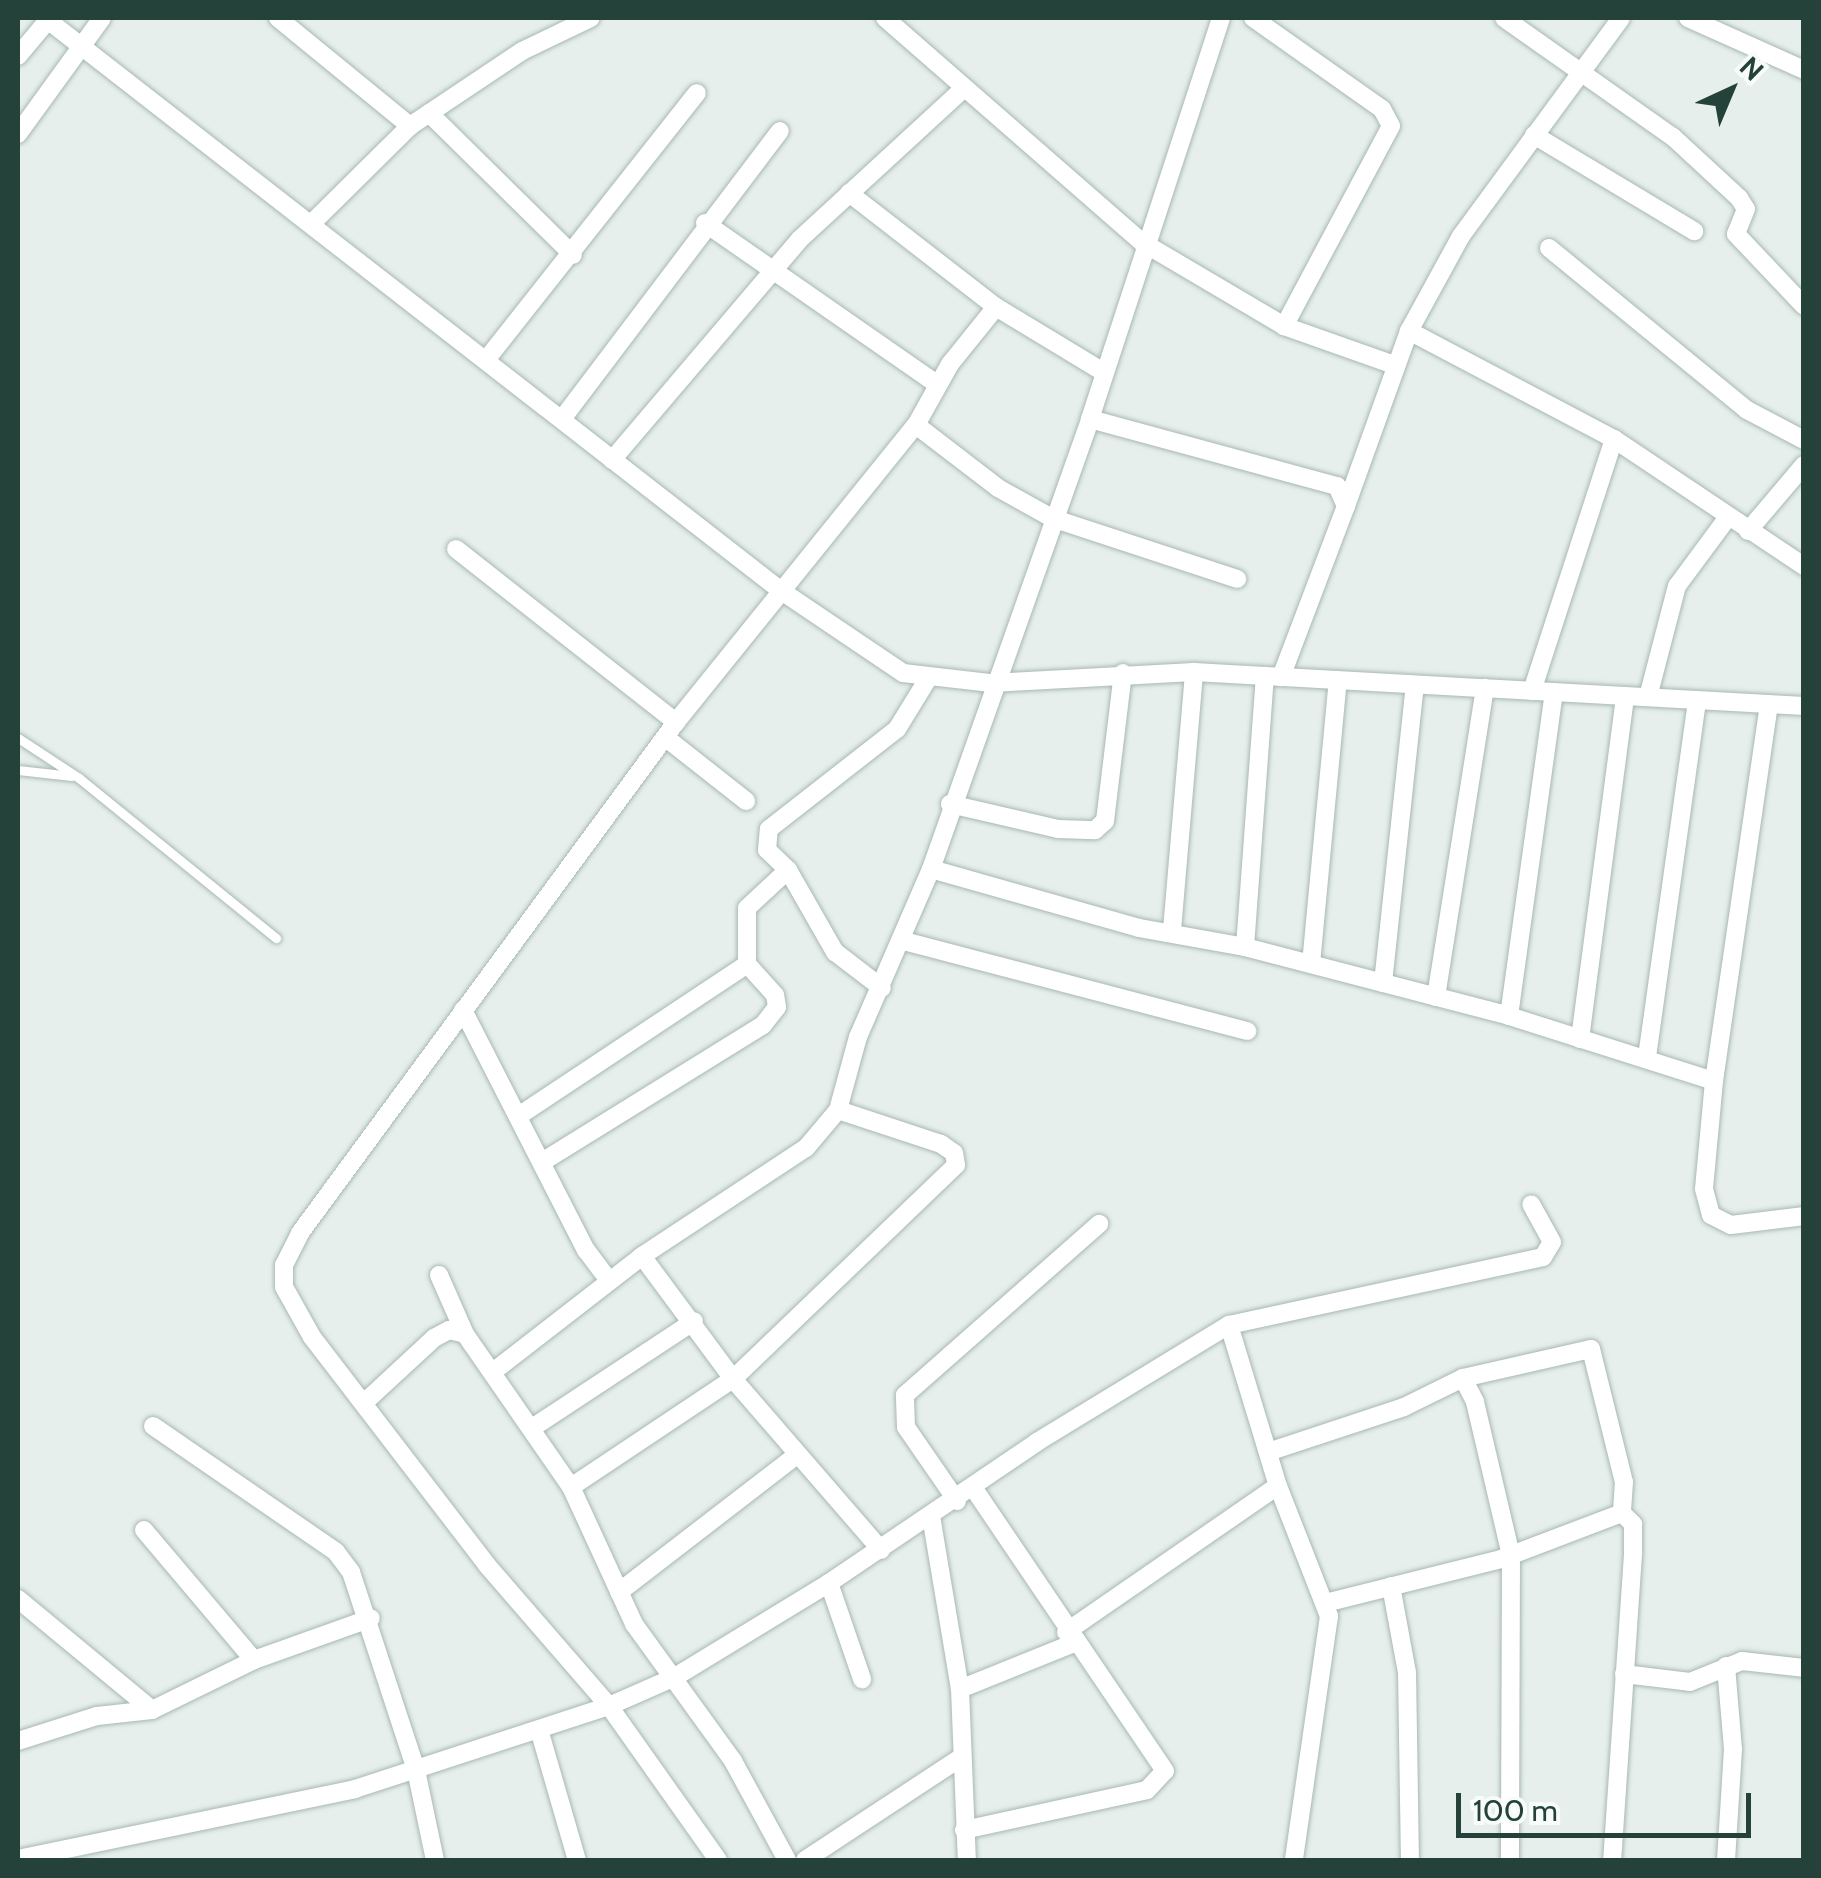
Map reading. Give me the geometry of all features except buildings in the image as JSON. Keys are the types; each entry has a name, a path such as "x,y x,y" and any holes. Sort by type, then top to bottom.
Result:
{"street":[{"path":"18,134 102,18"},
{"path":"278,18 410,126"},
{"path":"311,224 410,126 522,51 591,18"},
{"path":"885,18 1142,242 1284,326 1394,365"},
{"path":"494,1371 642,1256 806,1148 838,1110 858,1038 904,941 931,869 992,683 1090,419 1142,242 1221,18"},
{"path":"1253,18 1382,109 1390,126 1284,326"},
{"path":"1504,18 1673,136 1744,203 1736,234 1804,306"},
{"path":"1244,947 1273,676 1346,506 1394,365 1461,236 1621,18"},
{"path":"1688,18 1804,70"},
{"path":"18,56 46,19 780,590 880,659 930,677 992,683 1194,672 1804,706"},
{"path":"612,460 772,269 848,193 963,89"},
{"path":"486,360 573,255 697,93"},
{"path":"428,113 573,255"},
{"path":"562,419 705,223 780,131"},
{"path":"1534,134 1694,230"},
{"path":"848,193 996,307 1105,372"},
{"path":"705,223 937,384"},
{"path":"1548,248 1747,410 1804,440"},
{"path":"718,1860 608,1706 488,1565 366,1402 312,1337 284,1287 284,1265 300,1233 671,730 916,424 937,384 996,307"},
{"path":"1409,330 1614,438 1804,566"},
{"path":"1090,419 1337,486 1346,506"},
{"path":"916,424 998,488 1052,518 1237,580"},
{"path":"1532,691 1614,438"},
{"path":"1748,531 1804,466"},
{"path":"1648,697 1678,586 1728,517"},
{"path":"456,548 671,730 746,800"},
{"path":"1172,930 1194,672"},
{"path":"950,804 1058,829 1095,830 1105,821 1123,673"},
{"path":"882,988 835,952 788,870 767,850 769,829 898,730 930,677"},
{"path":"1311,964 1338,680"},
{"path":"1383,984 1415,684"},
{"path":"1436,997 1486,688"},
{"path":"1509,1016 1554,692"},
{"path":"1580,1039 1625,696"},
{"path":"1647,1057 1697,700"},
{"path":"1770,704 1714,1081 1704,1189 1710,1215 1731,1224 1804,1216"},
{"path":"931,869 1139,928 1172,930 1244,947 1509,1016 1714,1081"},
{"path":"542,1162 763,1025 778,1007 775,994 747,964 748,908 788,870"},
{"path":"904,941 1247,1030"},
{"path":"520,1114 747,964"},
{"path":"463,1010 609,1281"},
{"path":"571,1487 733,1379 956,1165 954,1153 941,1144 838,1110"},
{"path":"18,1859 355,1789 540,1734 676,1677 958,1501 1229,1324 1543,1257 1552,1242 1532,1204"},
{"path":"958,1501 906,1427 905,1396 1099,1224"},
{"path":"642,1256 694,1321 733,1379 881,1550"},
{"path":"439,1274 465,1334 571,1487 634,1624 733,1761 787,1860"},
{"path":"532,1428 694,1321"},
{"path":"1229,1324 1278,1486 1325,1604 1294,1860"},
{"path":"366,1402 434,1338 450,1330 465,1334"},
{"path":"1268,1452 1404,1407 1462,1378 1590,1349 1624,1482 1622,1513 1633,1524 1612,1860"},
{"path":"1462,1378 1475,1402 1511,1554 1510,1860"},
{"path":"153,1426 336,1552 371,1618 416,1770 435,1860"},
{"path":"619,1592 797,1455"},
{"path":"960,1689 1070,1637 1278,1486"},
{"path":"964,1830 1147,1790 1165,1771 1070,1637 974,1489"},
{"path":"1325,1604 1511,1554 1622,1513"},
{"path":"931,1516 960,1689 968,1860"},
{"path":"144,1530 254,1660"},
{"path":"829,1583 862,1679"},
{"path":"1391,1586 1407,1672 1410,1860"},
{"path":"20,1605 152,1710"},
{"path":"18,1741 97,1716 152,1710 254,1660 371,1618"},
{"path":"1624,1674 1690,1682 1742,1661 1804,1668"},
{"path":"1726,1666 1733,1749 1726,1860"},
{"path":"540,1734 578,1860"},
{"path":"805,1860 962,1757"}],"lane":[{"path":"18,738 80,778 276,938"},
{"path":"18,770 80,778"}]}
